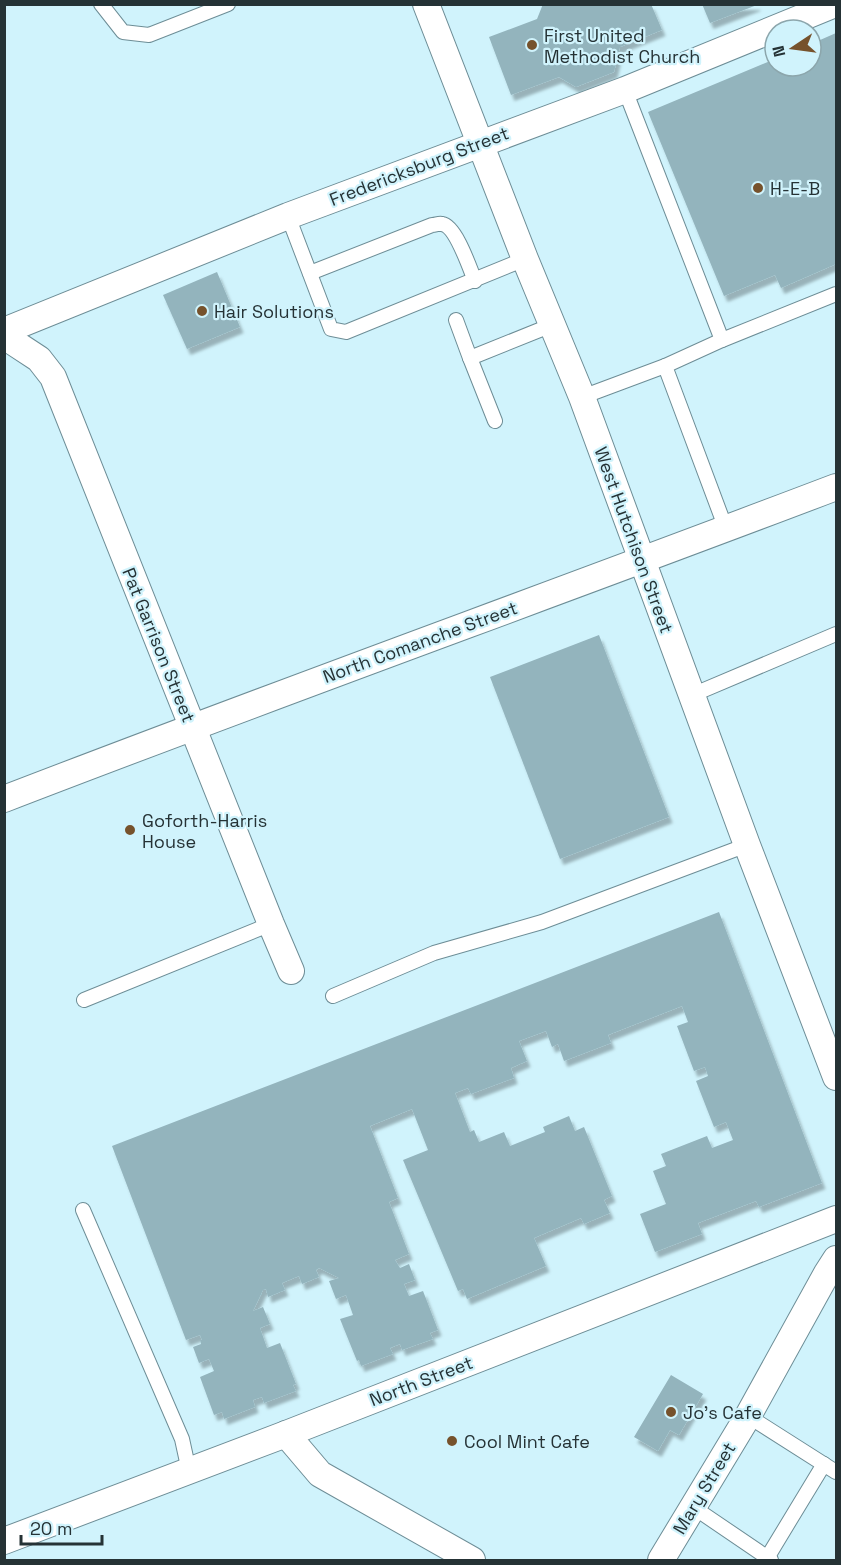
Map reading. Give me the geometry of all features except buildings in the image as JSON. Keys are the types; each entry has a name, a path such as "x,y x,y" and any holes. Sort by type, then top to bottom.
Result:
{"street":[{"name":"West Hutchison Street","path":"426,4 525,259 582,397 747,845 837,1077"},
{"name":"Fredericksburg Street","path":"4,331 288,216 625,90 835,4"},
{"name":"Pat Garrison Street","path":"4,336 39,360 53,377 291,971"},
{"name":"North Comanche Street","path":"4,799 837,487"},
{"name":"North Street","path":"4,1541 286,1434 837,1219"},
{"name":"Mary Street","path":"661,1560 748,1416 837,1259"},
{"path":"286,1434 320,1473 472,1560"}],"lane":[{"path":"100,4 123,32 149,35 228,4"},
{"path":"625,90 722,340"},
{"path":"288,216 331,329 346,332 525,259"},
{"path":"310,273 432,225 442,224 455,235 475,281"},
{"path":"582,397 665,366 722,340 837,294"},
{"path":"456,320 495,422"},
{"path":"470,358 552,325"},
{"path":"665,366 726,529"},
{"path":"692,695 837,634"},
{"path":"333,996 434,953 542,922 747,845"},
{"path":"84,1000 271,924"},
{"path":"83,1210 182,1439 189,1471"},
{"path":"693,1507 769,1559 830,1468 748,1416"}],"place":[{"name":"First United Methodist Church","path":"532,45"},
{"name":"H-E-B","path":"758,188"},
{"name":"Hair Solutions","path":"202,311"},
{"name":"Goforth-Harris House","path":"130,830"},
{"name":"Jo's Cafe","path":"671,1412"},
{"name":"Cool Mint Cafe","path":"452,1441"}]}
